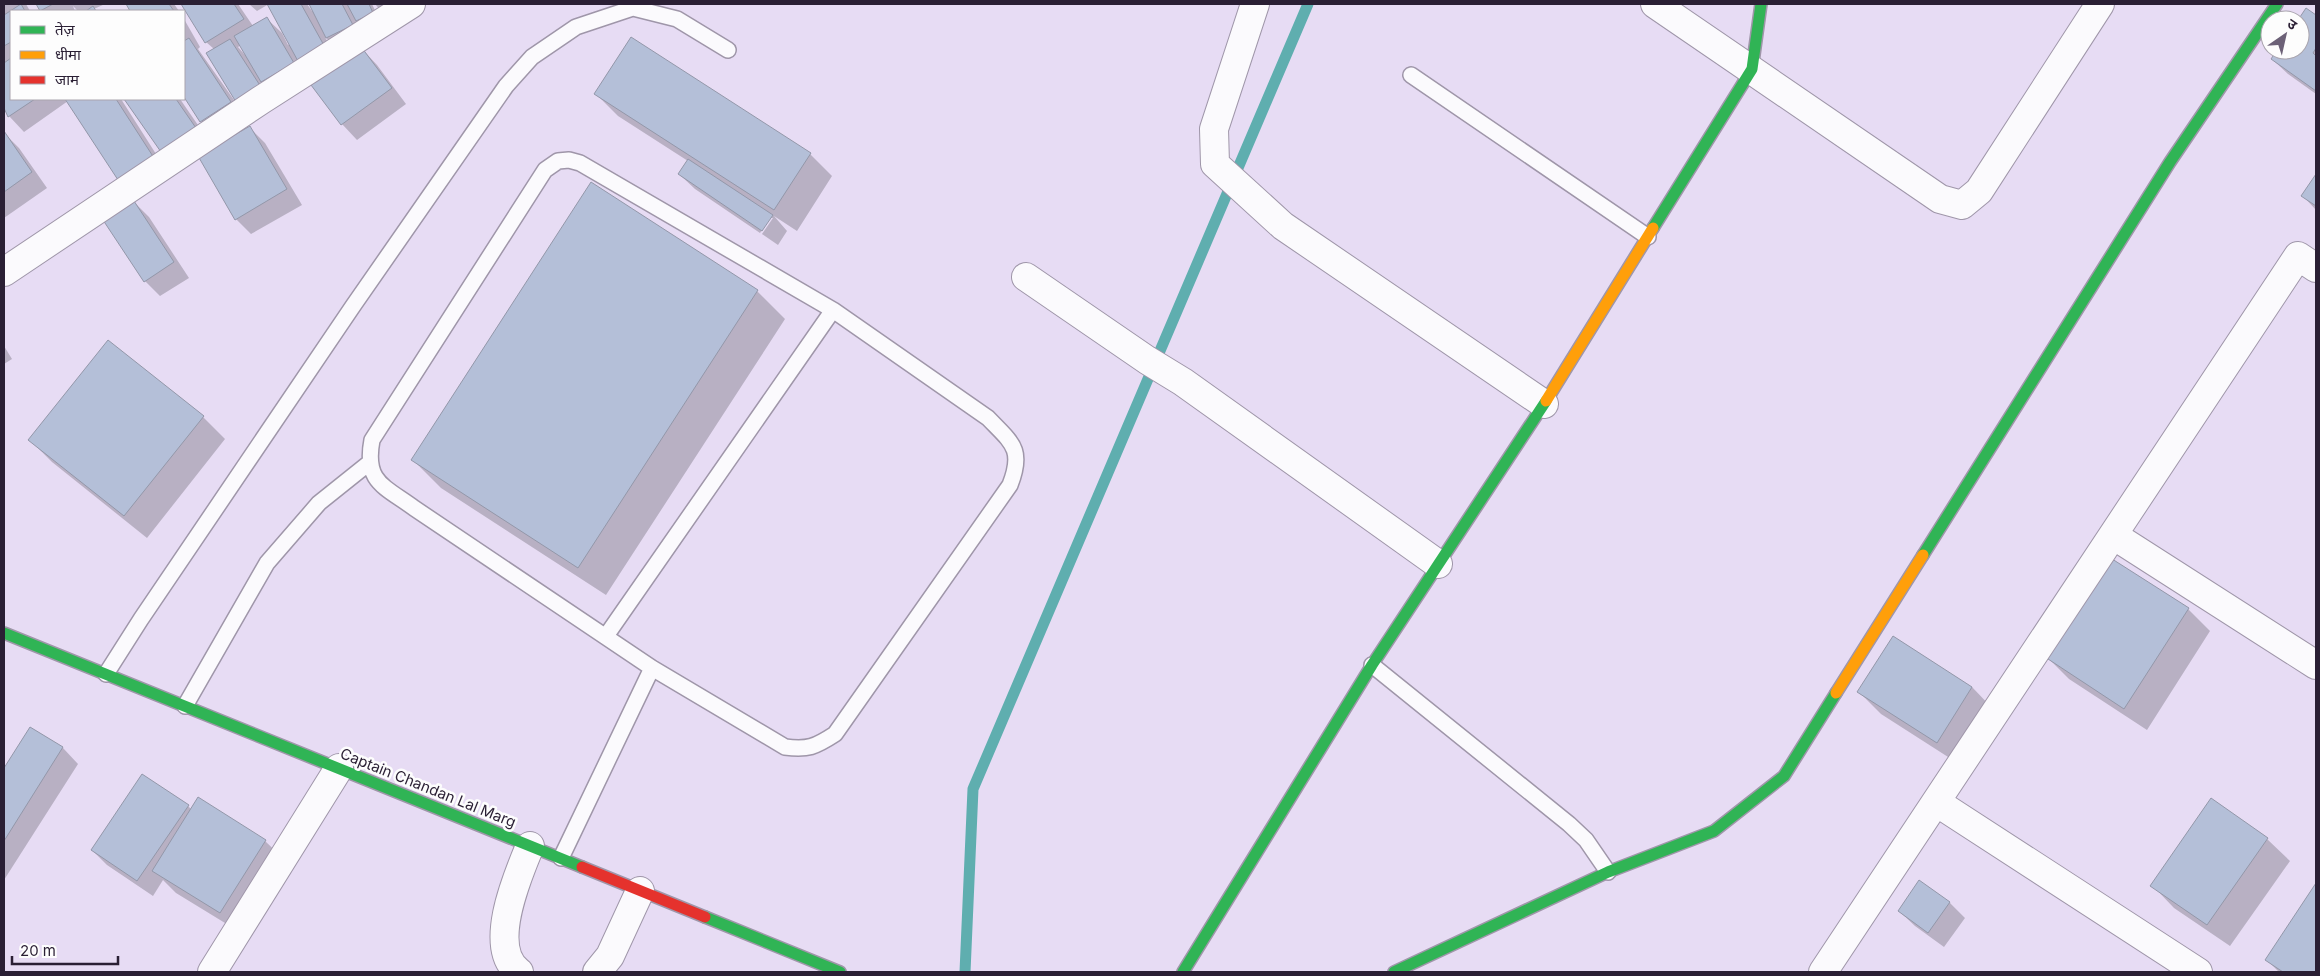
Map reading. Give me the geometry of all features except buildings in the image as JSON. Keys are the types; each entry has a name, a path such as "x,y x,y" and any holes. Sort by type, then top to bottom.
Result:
{"street":[{"path":"4,272 261,100 411,4"},
{"path":"1255,4 1214,128 1215,164 1261,208 1283,226 1544,404"},
{"path":"1655,4 1940,199 1962,205 1979,191 2100,4"},
{"path":"1183,972 1372,665 1544,404 1752,69 1761,4"},
{"path":"1394,972 1608,872 1714,831 1784,776 2170,162 2277,4"},
{"path":"1823,972 2298,256 2316,268"},
{"path":"1026,277 1147,360 1184,382 1438,564"},
{"path":"2113,534 2316,665"},
{"name":"Captain Chandan Lal Marg","path":"4,633 840,972"},
{"path":"212,972 339,768"},
{"path":"1936,802 2198,972"},
{"path":"516,971 507,954 504,927 510,895 530,846"},
{"path":"597,972 610,956 640,891"}],"lane":[{"path":"106,674 141,619 364,290 506,86 532,58 576,27 633,8 677,19 728,50"},
{"path":"1411,75 1648,237"},
{"path":"570,160 580,163 833,310 988,418 1009,441 1016,456 1017,467 1010,485 835,734 814,747 799,749 784,747 652,668 384,487 377,481 369,463 372,440 546,170 558,161 570,160"},
{"path":"606,636 833,310"},
{"path":"185,706 267,563 319,503 369,463"},
{"path":"1372,665 1569,824 1586,840 1608,872"},
{"path":"561,858 652,668"}],"waterway":[{"path":"965,972 973,789 1308,4"}],"traffic: fast":[{"path":"1653,228 1752,69 1761,4"},
{"path":"1923,555 2170,162 2277,4"},
{"path":"1183,972 1372,665 1546,401"},
{"path":"4,633 582,867"},
{"path":"1394,972 1608,872 1714,831 1784,776 1836,693"},
{"path":"705,917 840,972"}],"traffic: slow":[{"path":"1546,401 1653,228"},
{"path":"1836,693 1923,555"}],"traffic: jam":[{"path":"582,867 705,917"}]}
